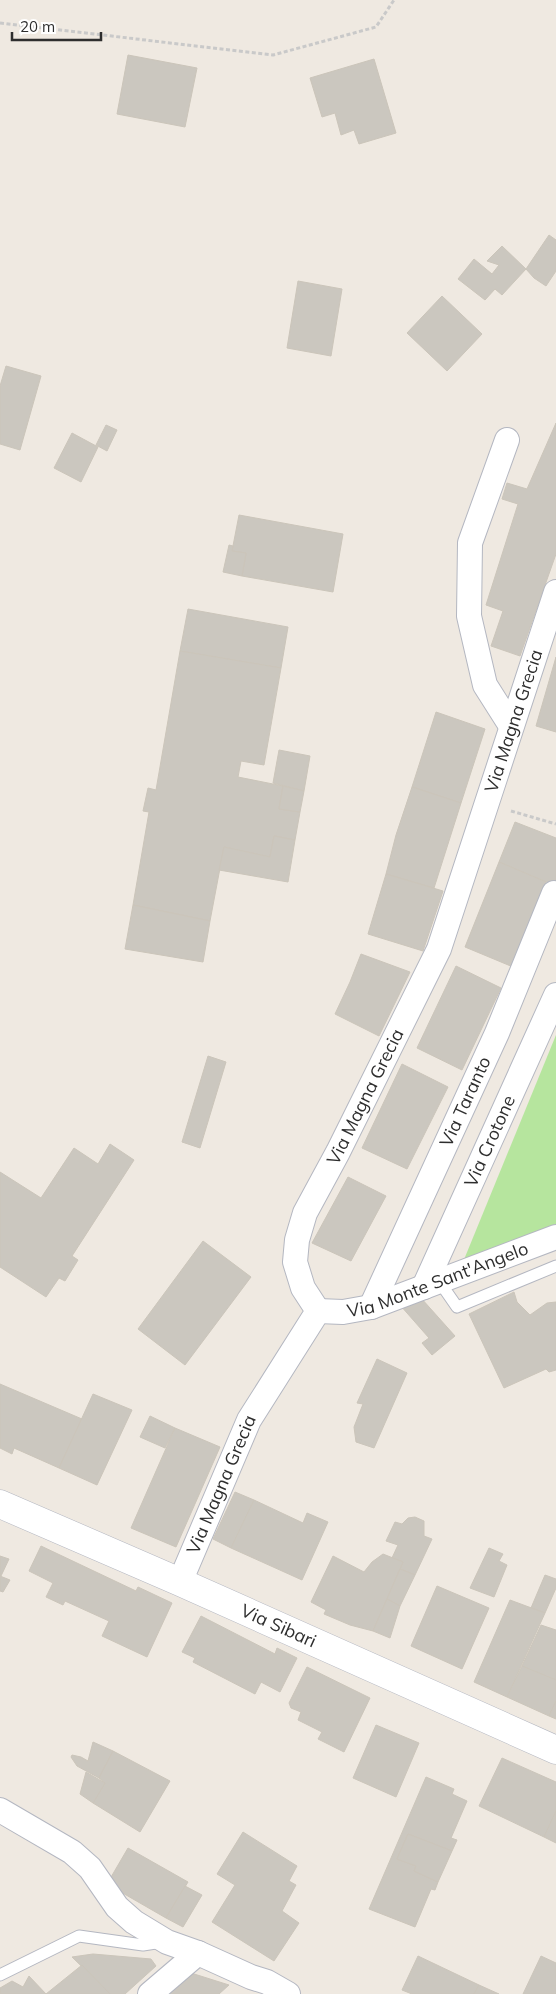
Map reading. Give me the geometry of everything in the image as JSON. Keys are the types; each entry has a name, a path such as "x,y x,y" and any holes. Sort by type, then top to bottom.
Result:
{"street":[{"path":"507,440 470,543 470,616 485,685 511,726"},
{"name":"Via Magna Grecia","path":"180,1582 249,1420 318,1310 304,1288 295,1262 297,1240 305,1213 338,1152 439,949 556,592"},
{"name":"Via Taranto","path":"371,1307 497,1034 554,893"},
{"name":"Via Crotone","path":"431,1284 556,995"},
{"name":"Via Monte Sant'Angelo","path":"318,1310 343,1312 371,1307 556,1237"},
{"name":"Via Sibari","path":"0,1504 180,1582 556,1750"},
{"path":"0,1810 72,1852 90,1868 117,1906 134,1922 167,1942 198,1953 250,1977 267,1982 288,1994"},
{"path":"150,1994 198,1953"}],"lane":[{"path":"431,1284 457,1307 556,1266"},
{"path":"0,1974 79,1936 143,1945 167,1942"}],"path":[{"path":"0,23 274,55 376,27 394,0"},
{"path":"486,803 556,824"}],"green space":[{"path":"556,1035 556,1224 463,1262"}],"building":[{"path":"128,55 197,68 185,127 117,114"},
{"path":"374,59 396,133 359,144 354,130 341,135 335,113 322,117 310,78"},
{"path":"549,235 556,240 556,271 546,286 534,278 526,269"},
{"path":"502,246 526,269 502,295 495,289 485,300 458,279 474,259 492,274 499,265 487,261"},
{"path":"298,281 342,289 331,356 287,348"},
{"path":"442,296 482,334 447,371 407,333"},
{"path":"6,366 41,376 20,450 0,444 0,386"},
{"path":"556,423 556,554 520,656 491,646 503,611 486,605 518,504 502,499 507,483 527,489"},
{"path":"106,425 117,430 107,451 96,445"},
{"path":"72,433 98,447 81,482 54,468"},
{"path":"239,515 343,534 333,592 242,576 246,553 232,551"},
{"path":"229,545 233,546 232,551 246,553 242,576 223,572"},
{"path":"188,609 288,627 281,668 180,651"},
{"path":"180,651 281,668 264,765 241,761 238,777 283,786 279,809 300,812 295,840 274,836 270,857 224,847 210,921 133,905 149,812 143,811 148,788 156,790"},
{"path":"556,657 556,732 536,726"},
{"path":"436,712 485,729 461,803 412,787"},
{"path":"279,750 310,756 304,791 273,783"},
{"path":"283,786 304,791 300,812 279,809"},
{"path":"412,787 461,803 434,888 386,874 396,835"},
{"path":"515,822 556,838 556,886 499,862"},
{"path":"274,836 295,840 288,882 219,870 224,847 270,857"},
{"path":"499,862 546,882 513,967 465,947"},
{"path":"386,874 443,891 423,951 368,934"},
{"path":"133,905 210,921 203,962 125,949"},
{"path":"361,954 410,972 379,1036 335,1014"},
{"path":"456,966 501,988 462,1070 417,1048"},
{"path":"208,1056 226,1062 200,1148 182,1142"},
{"path":"402,1064 448,1087 407,1169 362,1148"},
{"path":"110,1144 134,1160 72,1256 78,1260 65,1281 59,1278 46,1297 0,1267 0,1172 41,1198 74,1148 98,1164"},
{"path":"348,1177 386,1196 351,1261 312,1243"},
{"path":"203,1241 251,1277 185,1365 138,1329"},
{"path":"514,1292 517,1302 530,1315 547,1303 556,1302 556,1370 549,1372 546,1369 504,1388 469,1314"},
{"path":"421,1298 455,1336 432,1355 422,1343 429,1338 400,1305"},
{"path":"377,1359 407,1373 374,1448 356,1442 354,1427 363,1404 357,1403"},
{"path":"0,1384 82,1419 59,1468 14,1448 12,1454 0,1448"},
{"path":"93,1394 132,1410 97,1485 59,1468"},
{"path":"150,1416 175,1428 165,1448 140,1437"},
{"path":"175,1428 220,1447 176,1547 131,1528"},
{"path":"235,1492 254,1500 231,1548 213,1539"},
{"path":"254,1500 303,1523 307,1513 328,1522 302,1580 231,1548"},
{"path":"415,1517 424,1521 424,1536 432,1539 415,1575 400,1569 403,1562 392,1558 398,1545 386,1541 395,1522 402,1524 408,1518"},
{"path":"41,1546 136,1591 138,1587 172,1603 147,1657 102,1636 109,1621 65,1601 63,1605 46,1597 53,1583 29,1571"},
{"path":"489,1548 503,1554 499,1561 507,1565 494,1597 470,1588"},
{"path":"383,1554 403,1562 373,1631 350,1625 324,1614 326,1610 311,1602 333,1556 364,1572 372,1562"},
{"path":"0,1556 9,1559 1,1576 0,1576"},
{"path":"400,1569 415,1575 400,1606 387,1599"},
{"path":"545,1575 556,1579 556,1588 545,1613 531,1608"},
{"path":"0,1576 10,1580 3,1592 0,1591"},
{"path":"437,1586 489,1608 462,1669 411,1646"},
{"path":"387,1599 400,1606 390,1638 373,1631"},
{"path":"510,1600 545,1613 507,1697 474,1682"},
{"path":"201,1616 275,1654 277,1648 297,1658 280,1692 261,1682 255,1694 193,1662 195,1658 182,1652"},
{"path":"541,1625 556,1630 556,1680 522,1666"},
{"path":"522,1666 556,1680 556,1701 549,1716 507,1697"},
{"path":"307,1667 370,1698 344,1752 318,1739 322,1732 298,1720 301,1712 291,1708 289,1703"},
{"path":"556,1701 556,1719 549,1716"},
{"path":"376,1725 419,1743 396,1797 353,1778"},
{"path":"93,1742 113,1751 99,1778 77,1766 71,1757 72,1755 81,1757 88,1761"},
{"path":"113,1751 170,1781 140,1832 93,1803 105,1783 99,1778"},
{"path":"502,1758 556,1782 556,1811 544,1837 479,1806"},
{"path":"86,1772 105,1783 93,1803 80,1794"},
{"path":"426,1777 454,1789 452,1794 467,1801 451,1838 457,1840 452,1851 408,1834 397,1859 416,1866 414,1871 438,1882 435,1890 431,1889 415,1927 369,1909"},
{"path":"556,1811 556,1843 544,1837"},
{"path":"243,1832 297,1866 289,1881 296,1885 282,1911 299,1923 274,1961 212,1922 235,1885 217,1874"},
{"path":"408,1834 452,1851 438,1882 414,1871 416,1866 397,1859"},
{"path":"128,1848 188,1882 166,1918 107,1884"},
{"path":"185,1886 202,1895 183,1927 166,1918"},
{"path":"93,1954 151,1959 156,1966 125,1994 110,1994 72,1957"},
{"path":"418,1956 479,1985 474,1994 412,1994 402,1990"},
{"path":"541,1956 556,1963 556,1994 523,1994"},
{"path":"82,1965 110,1994 46,1994"},
{"path":"191,1973 229,1985 219,1994 168,1994"},
{"path":"29,1976 46,1994 0,1994 0,1988 12,1981 23,1987"},
{"path":"479,1985 499,1994 474,1994"}]}
